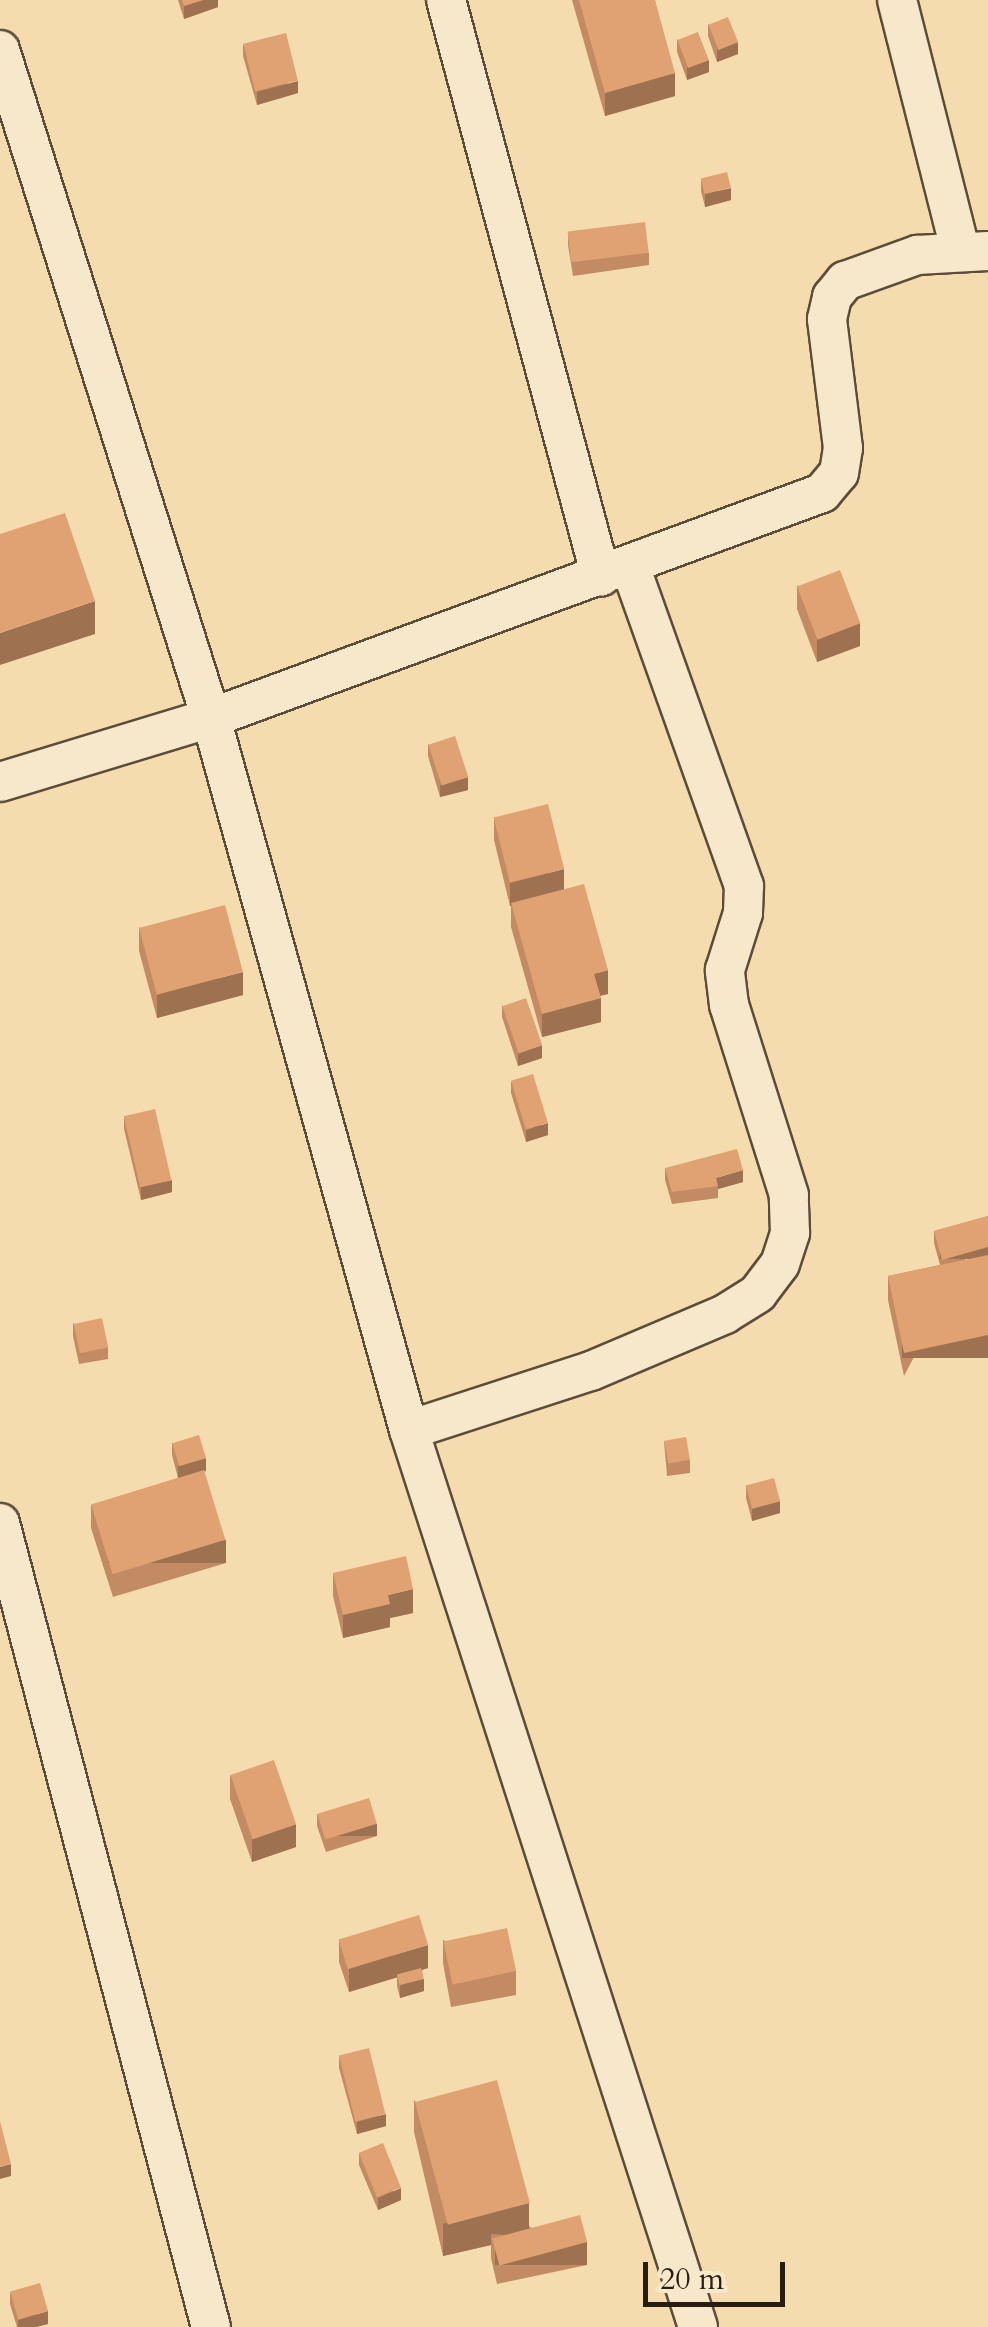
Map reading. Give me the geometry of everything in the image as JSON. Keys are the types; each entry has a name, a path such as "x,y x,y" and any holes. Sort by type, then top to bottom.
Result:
{"street":[{"path":"409,1430 591,1371 725,1314 758,1292 780,1264 790,1233 789,1195 729,1005 725,970 743,912 744,886 615,572 446,0"},
{"path":"0,782 211,718 615,572 822,492 839,473 843,448 828,319 832,298 845,281 871,270 974,250 897,0"},
{"path":"0,50 211,718 409,1430 698,2327"},
{"path":"0,1524 211,2327"}],"building":[{"path":"182,0 203,0 184,6"},
{"path":"579,0 655,0 675,73 605,93"},
{"path":"728,17 738,42 719,50 709,25"},
{"path":"698,32 709,60 688,68 677,40"},
{"path":"286,33 298,81 255,91 243,44"},
{"path":"727,172 731,188 705,194 701,179"},
{"path":"645,222 649,253 571,262 568,232"},
{"path":"65,513 95,601 0,633 0,534"},
{"path":"840,570 860,623 817,640 797,586"},
{"path":"455,736 468,777 442,786 428,745"},
{"path":"548,804 564,869 510,883 494,818"},
{"path":"584,884 608,970 594,974 601,998 542,1014 511,903"},
{"path":"225,905 243,972 157,995 139,928"},
{"path":"526,998 542,1045 519,1053 502,1006"},
{"path":"533,1074 548,1123 526,1129 511,1081"},
{"path":"155,1109 171,1180 140,1187 124,1116"},
{"path":"737,1149 743,1170 716,1178 718,1186 672,1192 665,1168"},
{"path":"988,1216 988,1247 942,1260 934,1231"},
{"path":"988,1255 988,1335 904,1353 888,1276"},
{"path":"102,1318 108,1347 80,1353 74,1324"},
{"path":"199,1435 206,1458 179,1466 172,1443"},
{"path":"686,1437 690,1460 668,1463 664,1441"},
{"path":"204,1470 225,1540 112,1574 91,1504"},
{"path":"774,1478 780,1501 752,1509 746,1486"},
{"path":"406,1556 413,1589 388,1595 390,1604 343,1615 333,1573"},
{"path":"274,1760 296,1824 253,1839 231,1775"},
{"path":"369,1798 377,1824 325,1840 317,1814"},
{"path":"419,1915 428,1945 348,1969 339,1940"},
{"path":"507,1928 516,1971 453,1985 443,1942"},
{"path":"421,1968 424,1979 400,1985 397,1974"},
{"path":"369,2048 385,2114 355,2121 339,2055"},
{"path":"497,2080 530,2203 448,2225 415,2102"},
{"path":"0,2121 11,2164 0,2167"},
{"path":"383,2143 401,2188 377,2197 359,2153"},
{"path":"580,2215 587,2242 499,2266 492,2239"},
{"path":"40,2283 48,2311 18,2319 10,2292"}]}
